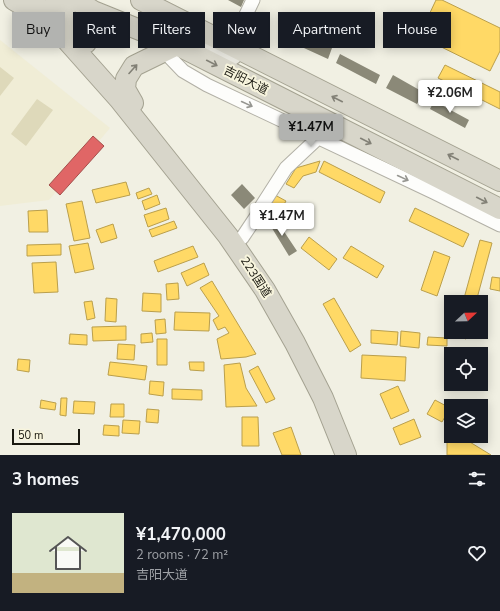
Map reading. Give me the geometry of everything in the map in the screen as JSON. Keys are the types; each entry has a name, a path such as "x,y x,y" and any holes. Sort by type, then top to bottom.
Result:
{"highway":[{"path":"14,0 36,12"},
{"path":"33,0 42,12"},
{"path":"56,0 70,24 104,68 126,101"},
{"name":"吉阳大道","path":"76,0 93,11 149,34 500,209"},
{"name":"吉阳大道","path":"141,0 213,37"},
{"path":"65,37 126,101"},
{"name":"吉阳大道","path":"235,48 500,181"},
{"path":"126,101 126,79 134,66 177,49"},
{"name":"223国道","path":"126,101 194,177 242,238 287,307 313,356 339,411 357,455"},
{"name":"223国道","path":"126,101 187,184 228,236 265,290 295,343 323,398 346,455"}],"main road":[{"path":"177,49 186,45 190,39 203,43 251,64 260,60"}],"street":[{"path":"247,12 253,0"},
{"path":"177,49 183,71 207,85 500,225"},
{"path":"242,238 286,168 318,138"}],"shaded area":[{"path":"0,40 110,128 49,200 0,206"},
{"path":"0,67 14,78 0,96"},
{"path":"37,99 53,110 26,146 11,134"}],"building: Homes":[{"path":"436,0 442,0 500,28 500,51 490,71 443,48 451,48 451,12 430,12"},
{"path":"445,65 500,92 500,109 438,78"},
{"path":"320,161 316,172 303,176 294,188 286,184 296,168"},
{"path":"324,161 385,192 380,203 319,172"},
{"path":"126,182 130,195 96,203 92,190"},
{"path":"149,188 152,194 138,199 136,193"},
{"path":"157,195 160,204 145,210 142,201"},
{"path":"275,195 286,201 277,216 266,219 265,213"},
{"path":"82,201 90,238 74,241 66,204"},
{"path":"166,208 169,219 148,227 144,215"},
{"path":"415,208 469,234 463,247 409,221"},
{"path":"47,210 48,232 29,232 28,211"},
{"path":"174,221 177,228 152,237 149,230"},
{"path":"113,224 117,238 101,243 96,230"},
{"path":"309,237 337,259 329,270 301,248"},
{"path":"480,240 492,243 478,295 465,295"},
{"path":"88,243 94,269 75,273 69,246"},
{"path":"61,244 61,255 27,256 27,245"},
{"path":"193,246 198,257 158,272 154,261"},
{"path":"351,246 384,266 377,278 343,258"},
{"path":"434,251 450,257 437,296 421,290"},
{"path":"56,262 58,292 34,293 32,263"},
{"path":"204,263 209,275 187,286 181,273"},
{"path":"492,277 500,278 500,291 490,289"},
{"path":"212,281 256,354 246,357 221,359 217,339 229,333 225,327 218,330 213,320 219,316 200,288"},
{"path":"178,283 179,299 167,300 166,284"},
{"path":"143,293 161,294 161,312 142,311"},
{"path":"106,298 117,299 116,322 105,321"},
{"path":"334,298 361,345 350,352 323,304"},
{"path":"92,301 95,318 87,320 84,302"},
{"path":"175,312 210,313 209,331 174,330"},
{"path":"165,319 166,333 156,334 155,320"},
{"path":"126,326 126,340 93,341 92,327"},
{"path":"371,330 398,332 397,345 371,343"},
{"path":"401,331 420,333 419,348 400,346"},
{"path":"152,333 153,342 141,343 141,334"},
{"path":"70,334 87,335 87,345 69,344"},
{"path":"428,337 447,339 447,346 427,345"},
{"path":"157,339 167,339 167,365 157,365"},
{"path":"118,344 135,345 134,360 117,359"},
{"path":"362,355 406,357 405,381 361,378"},
{"path":"18,359 30,360 29,372 17,370"},
{"path":"110,362 147,366 145,380 108,375"},
{"path":"189,362 204,362 204,371 190,370"},
{"path":"240,363 246,388 257,406 226,407 224,365"},
{"path":"258,366 275,399 266,403 249,371"},
{"path":"150,381 164,382 163,396 149,394"},
{"path":"398,386 409,411 391,419 380,394"},
{"path":"172,389 202,390 202,400 172,399"},
{"path":"61,398 67,398 66,416 60,415"},
{"path":"41,400 56,403 55,410 40,408"},
{"path":"435,400 444,405 444,418 442,422 427,414"},
{"path":"74,401 95,402 94,414 73,413"},
{"path":"111,404 124,404 124,417 110,417"},
{"path":"147,409 159,410 158,423 146,422"},
{"path":"242,417 258,417 259,446 242,446"},
{"path":"414,419 421,437 400,445 393,428"},
{"path":"123,420 140,421 139,434 122,433"},
{"path":"104,425 119,426 119,436 103,435"},
{"path":"291,427 301,455 282,455 273,433"},
{"path":"447,443 471,443 491,455 447,455"}],"building: Shops":[{"path":"93,136 104,146 60,195 49,185"}],"building: Other":[{"path":"228,0 244,0 241,7"},
{"path":"304,48 332,48 328,59"},
{"path":"340,54 380,75 376,84 336,63"},
{"path":"393,75 423,92 417,104 386,88"},
{"path":"434,101 469,120 465,128 430,109"},
{"path":"242,184 255,198 244,209 231,195"},
{"path":"275,218 297,251 289,256 267,220"}]}
